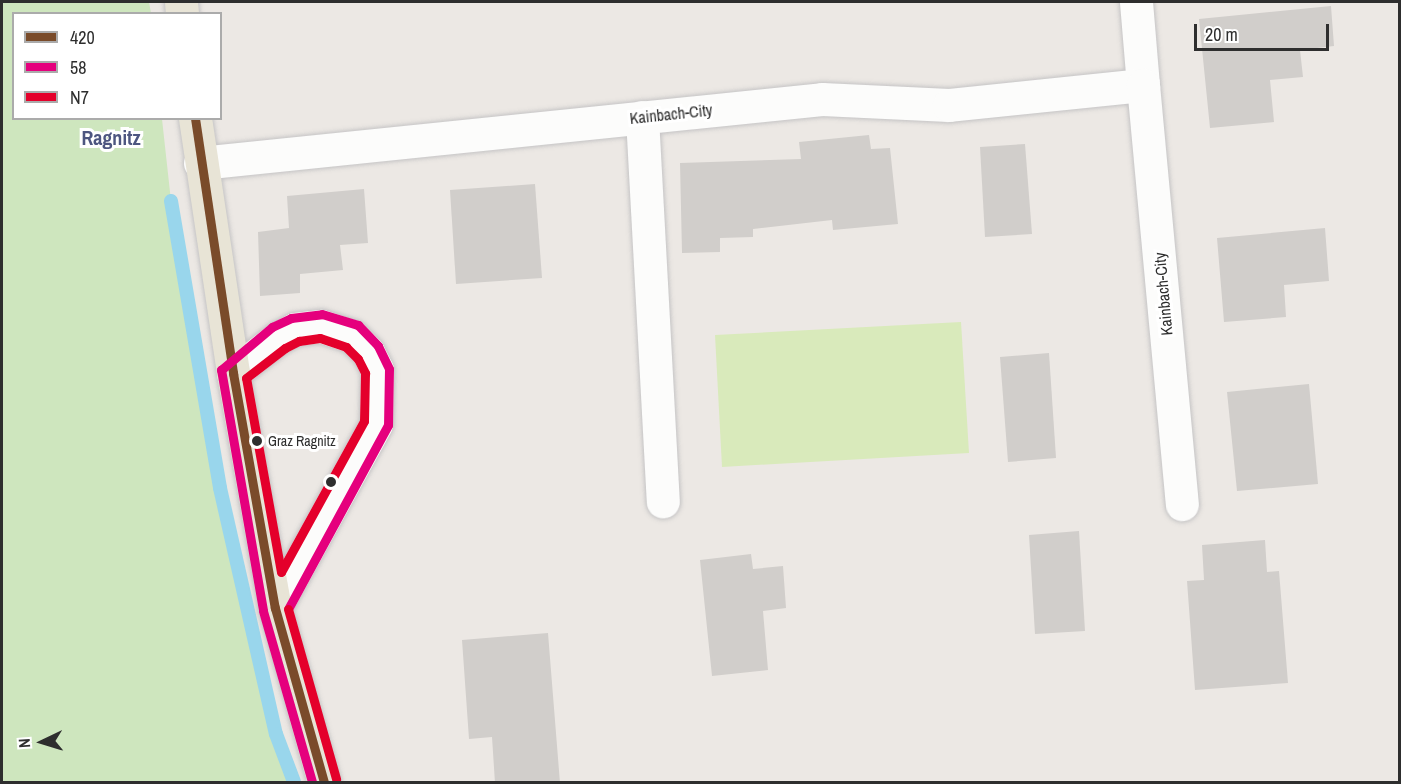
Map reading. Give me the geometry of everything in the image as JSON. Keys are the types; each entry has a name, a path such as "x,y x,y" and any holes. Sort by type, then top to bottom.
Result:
{"main road":[{"path":"195,120 233,373 275,608 324,783"}],"street":[{"name":"Kainbach-City","path":"1136,2 1182,504"},
{"name":"Kainbach-City","path":"200,163 822,99 949,105 1143,85"},
{"path":"642,117 663,501"},
{"path":"233,373 278,338 295,329 321,326 352,336 368,352 377,370 379,400 369,441 275,608"}],"green space":[{"path":"2,2 149,2 151,12 12,12 12,120 162,120 171,201 220,488 276,734 294,782 2,782"},
{"path":"961,322 969,453 722,467 715,335"}],"building":[{"path":"1331,6 1334,46 1300,50 1303,77 1270,80 1274,122 1210,128 1199,19"},
{"path":"869,135 871,149 890,148 898,224 833,230 832,220 753,229 753,237 720,238 720,252 682,253 680,163 801,159 799,142"},
{"path":"1025,144 1032,234 985,237 980,147"},
{"path":"535,184 542,278 456,284 450,190"},
{"path":"364,189 368,243 340,245 343,270 300,274 300,293 260,296 258,232 289,228 287,196"},
{"path":"1325,228 1329,281 1284,285 1286,317 1224,322 1217,238"},
{"path":"1049,353 1056,458 1008,462 1000,357"},
{"path":"1309,384 1318,484 1237,491 1227,392"},
{"path":"1079,531 1085,631 1035,634 1029,535"},
{"path":"1265,540 1267,572 1279,571 1288,683 1195,690 1187,581 1204,580 1202,545"},
{"path":"751,554 753,569 783,566 786,608 763,611 768,670 712,676 700,560"},
{"path":"548,633 560,783 495,783 492,737 469,739 462,640"}],"waterway":[{"path":"171,201 220,488 276,734 294,782"}],"transit line":[{"name":"420","path":"195,120 233,373 275,608 324,782"},
{"name":"58","path":"263,610 221,370 272,327 291,318 322,314 358,325 378,346 389,369 388,425 288,609"},
{"name":"N7","path":"320,338 346,347 358,359 365,373 364,421 281,572 246,378 285,348 299,341 320,338"},
{"name":"N7","path":"288,609 336,779"},
{"name":"58","path":"263,611 312,782"}],"place":[{"name":"Graz Ragnitz","path":"257,441"}],"district":[{"name":"Ragnitz","path":"111,137"}]}
